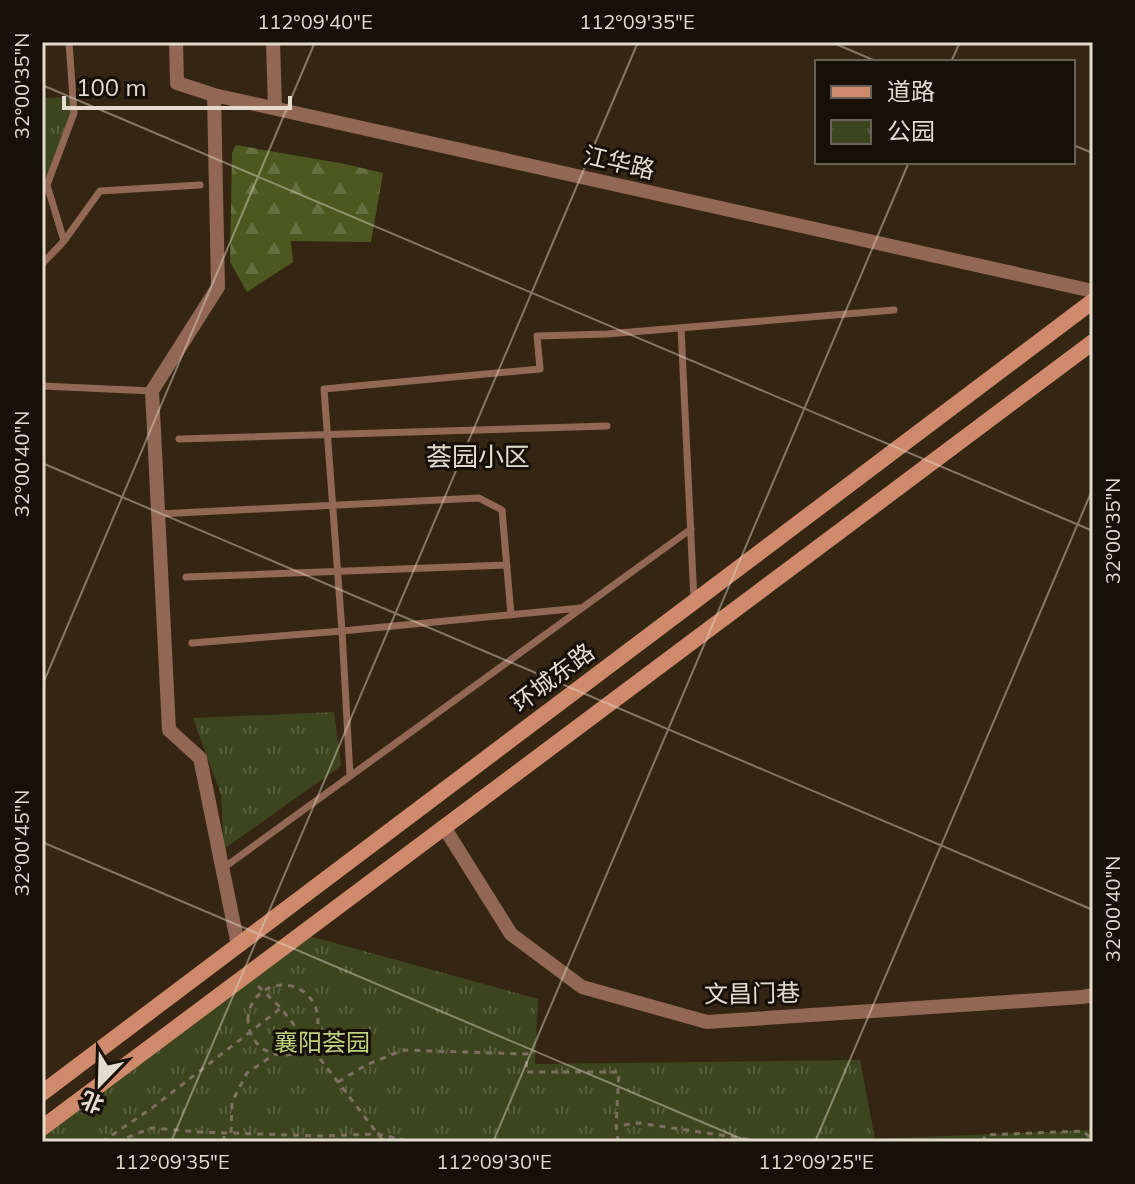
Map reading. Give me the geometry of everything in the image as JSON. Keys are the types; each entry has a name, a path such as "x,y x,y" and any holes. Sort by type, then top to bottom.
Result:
{"main road":[{"name":"环城东路","path":"42,1093 1093,301"},
{"path":"42,1128 1093,342"}],"street":[{"name":"江华路","path":"176,42 177,83 214,95 1093,291"},
{"path":"273,42 275,108"},
{"path":"214,95 218,287 152,391 169,730 200,758 238,945"},
{"name":"文昌门巷","path":"444,827 511,934 582,987 707,1022 1093,995"}],"lane":[{"path":"64,241 47,185 74,113 69,42"},
{"path":"42,264 64,241 100,191 200,185"},
{"path":"350,775 324,389 540,369 537,336 607,334 894,310"},
{"path":"681,328 694,601"},
{"path":"42,386 152,391"},
{"path":"179,439 607,426"},
{"path":"158,514 479,498 502,510 511,615"},
{"path":"222,869 691,529"},
{"path":"186,577 507,565"},
{"path":"192,643 581,608"}],"path":[{"path":"247,974 281,1008 384,1142"},
{"path":"285,984 306,993 313,1002 318,1024 315,1035 299,1051 275,1054 255,1042 247,1020 254,998 263,990 285,984"},
{"path":"102,1142 152,1108 281,1008"},
{"path":"338,1082 366,1065 403,1050 527,1054 526,1072 619,1072 618,1142"},
{"path":"231,1133 232,1102 247,1073 275,1054"},
{"path":"616,1126 638,1123 768,1142"},
{"path":"116,1142 151,1128 328,1136 378,1134 412,1142"},
{"path":"982,1142 986,1135 1083,1131 1093,1140"},
{"path":"224,1133 224,1142"},
{"path":"718,1135 718,1142"},
{"path":"328,1136 329,1142"}],"green space":[{"path":"73,97 74,113 47,185 42,185 42,98"},
{"path":"236,145 383,173 371,242 291,241 293,262 247,292 230,262 232,153"},
{"path":"334,712 341,766 224,849 221,795 193,718"},
{"name":"襄阳荟园","path":"302,934 538,999 535,1064 860,1060 875,1139 1093,1130 1093,1142 42,1142 42,1128"}],"district":[{"name":"荟园小区","path":"478,457"}]}
